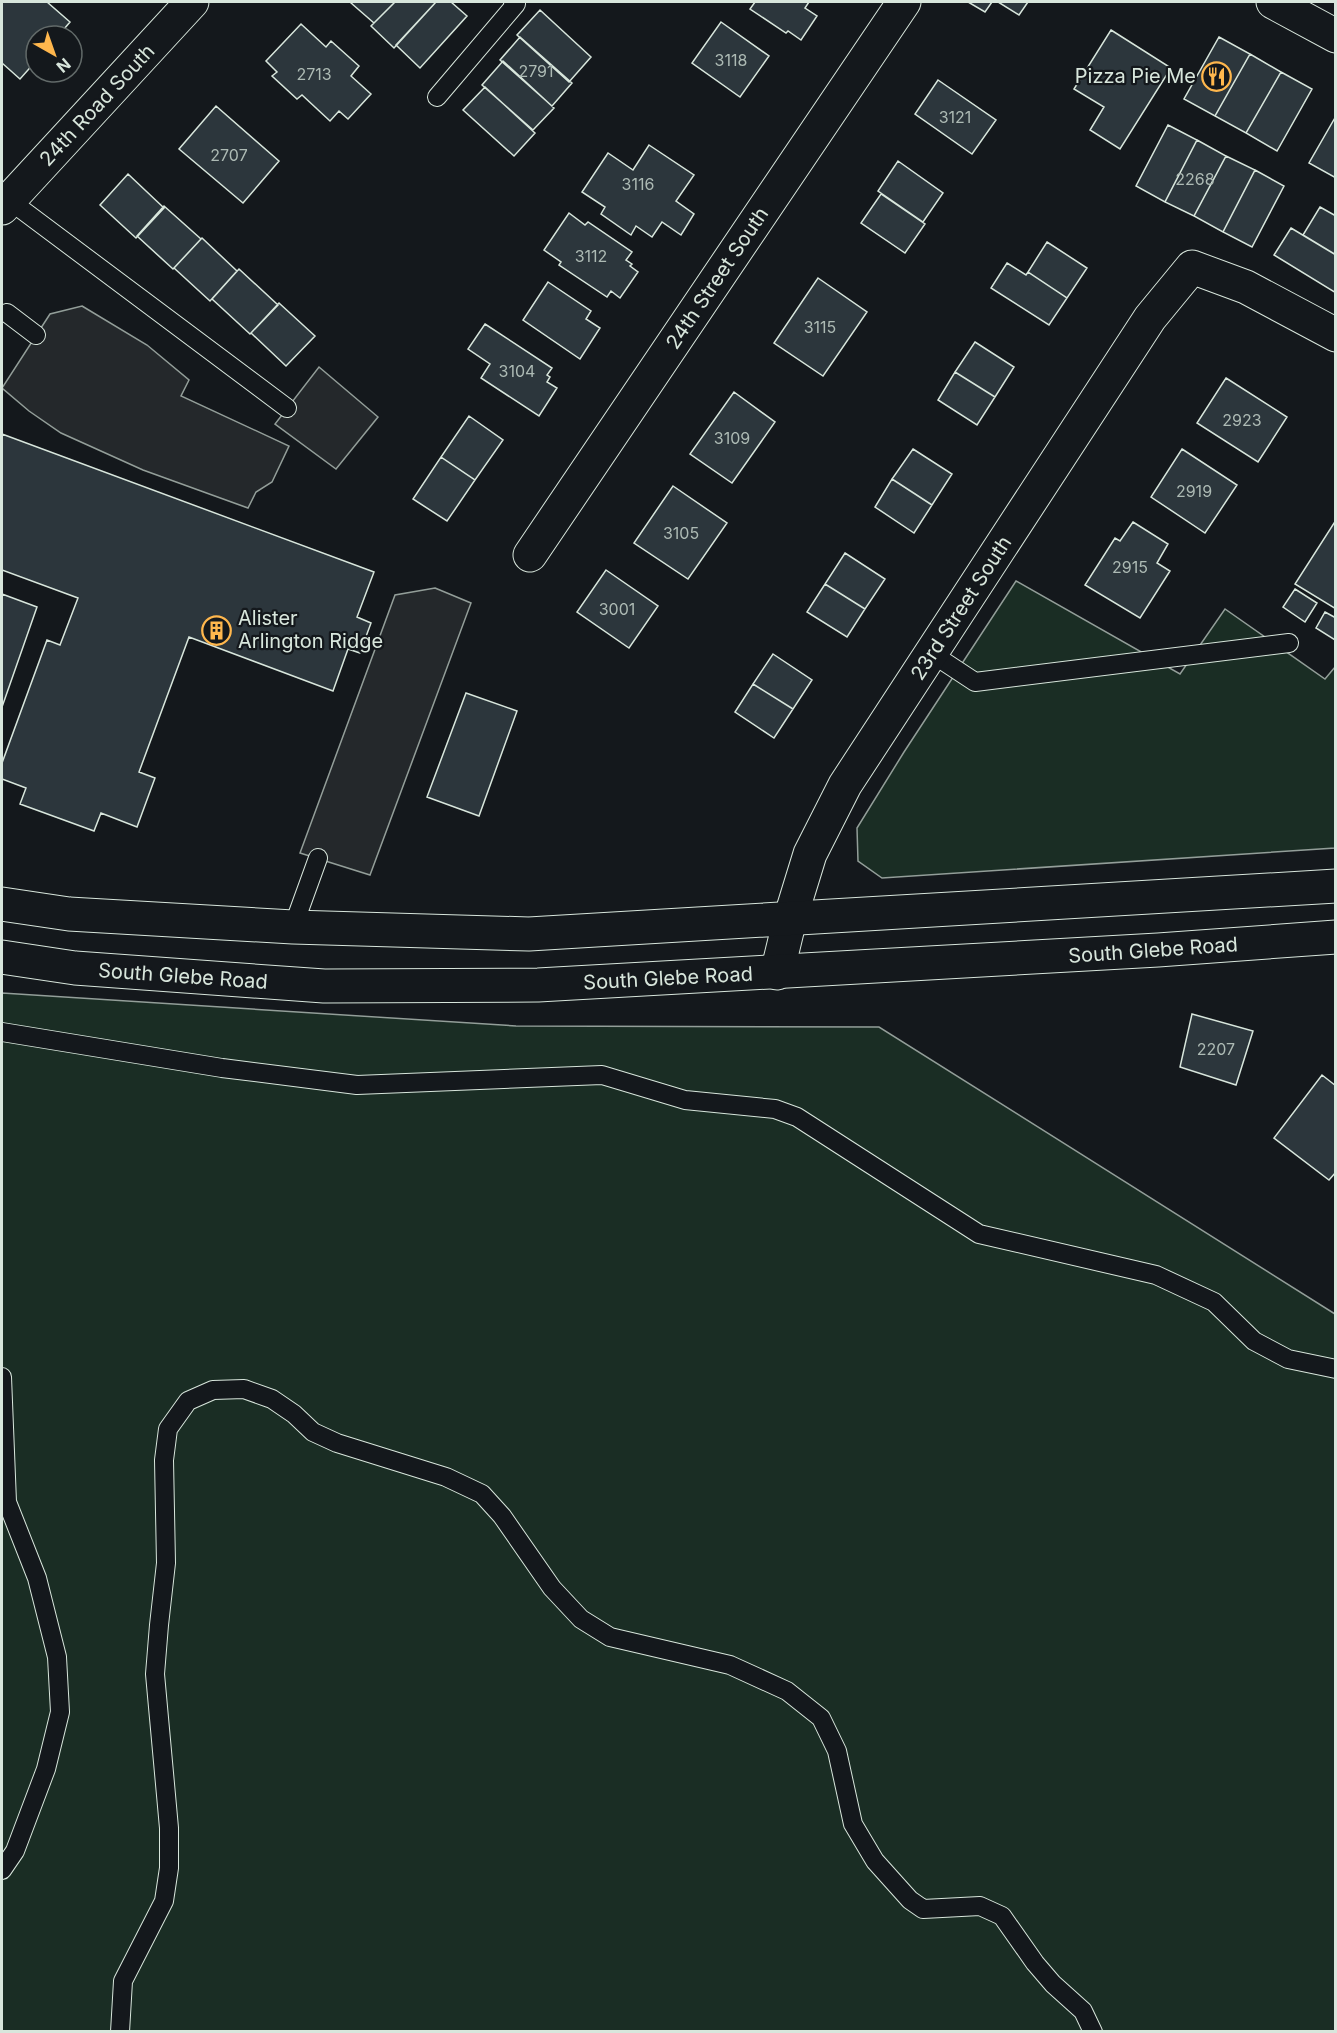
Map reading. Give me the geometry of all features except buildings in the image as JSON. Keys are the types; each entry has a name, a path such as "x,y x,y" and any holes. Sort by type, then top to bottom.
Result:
{"main road":[{"name":"24th Road South","path":"5,204 192,2"},
{"name":"24th Street South","path":"530,555 904,2"},
{"path":"1273,2 1335,36"},
{"name":"23rd Street South","path":"777,973 790,919 810,854 844,785 1150,318 1192,267 1246,287 1335,335"},
{"path":"2,904 69,914 293,927 529,934 1335,886"},
{"name":"South Glebe Road","path":"2,957 75,968 324,986 538,985 1134,952 1335,937"}],"lane":[{"path":"437,97 516,4 513,2"},
{"path":"5,204 287,408"},
{"path":"3,314 36,335"},
{"path":"931,653 975,682 1289,643"},
{"path":"293,927 318,858"},
{"path":"2,1032 222,1068 357,1085 602,1075 685,1100 775,1109 797,1117 979,1234 1156,1275 1214,1302 1254,1341 1288,1359 1335,1369"},
{"path":"2,1377 7,1502 37,1578 57,1657 60,1712 42,1779 15,1851 2,1870"},
{"path":"120,2031 123,1981 165,1901 168,1868 169,1828 156,1674 166,1563 164,1460 168,1429 188,1401 213,1390 244,1389 272,1399 294,1414 313,1432 337,1443 446,1476 482,1494 502,1516 552,1588 581,1619 610,1637 730,1665 787,1691 821,1718 837,1751 853,1824 875,1861 910,1900 923,1909 980,1906 1002,1916 1041,1970 1083,2011 1093,2031"}],"green space":[{"path":"1016,581 1180,674 1225,609 1325,679 1335,667 1335,848 882,878 858,861 857,828"},
{"path":"2,993 516,1026 879,1027 1335,1314 1335,2031 2,2031"}],"shaded area":[{"path":"82,306 147,345 189,380 181,396 289,446 272,482 256,492 248,508 143,470 61,433 29,411 2,388 50,314"},
{"path":"319,367 378,417 336,469 275,424"},
{"path":"435,588 471,603 370,875 300,853 395,595"}],"place":[{"name":"Pizza Pie Me","path":"1217,76"},
{"name":"Alister Arlington Ridge","path":"217,630"}]}
